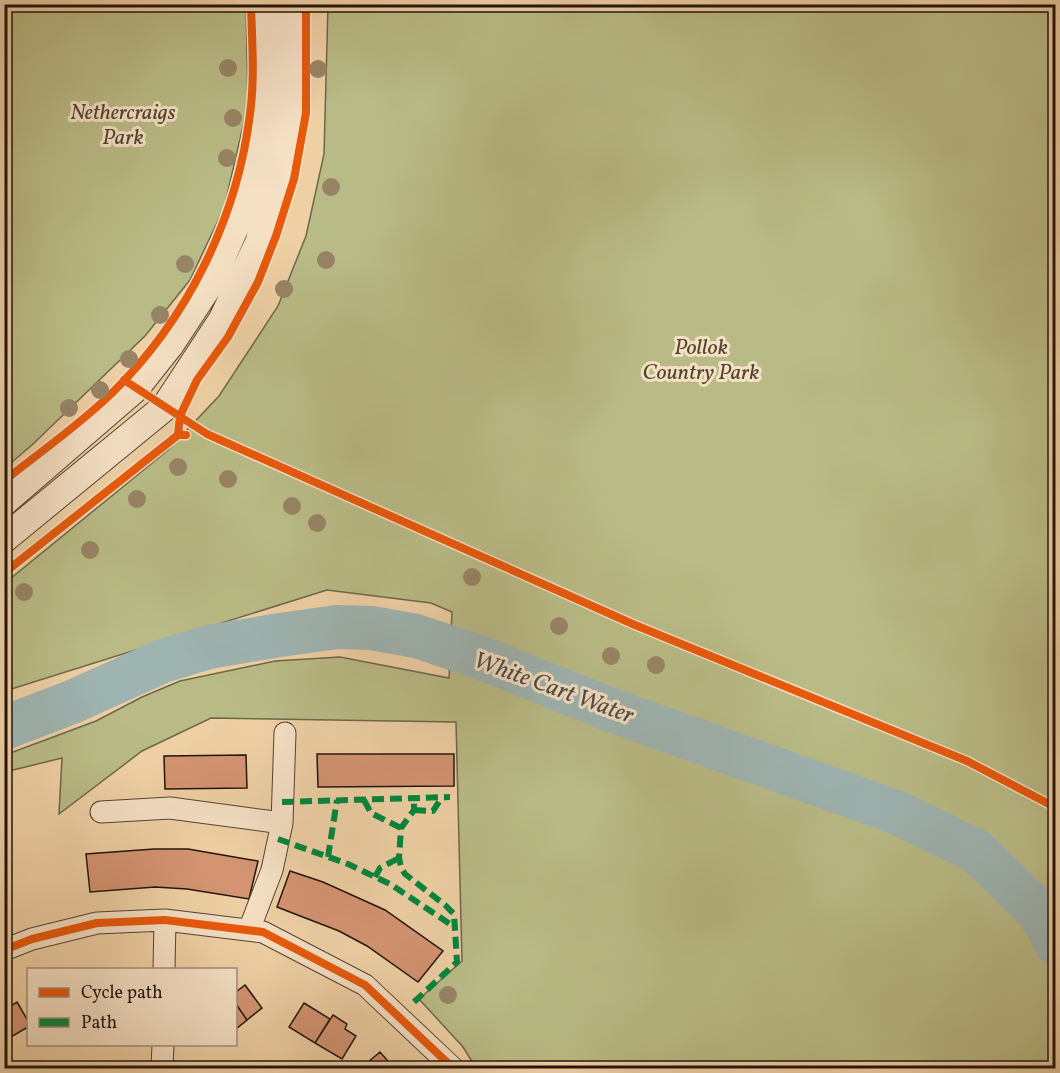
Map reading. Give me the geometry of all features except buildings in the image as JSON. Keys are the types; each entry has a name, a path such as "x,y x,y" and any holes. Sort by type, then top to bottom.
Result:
{"street":[{"path":"4,502 136,388 170,345 210,284 245,205 264,127 267,4"},
{"path":"4,538 165,407 222,320 259,242 288,141 294,4"},
{"path":"249,930 272,870 282,823 285,733"},
{"path":"101,812 170,808 282,823"},
{"path":"164,968 165,920"},
{"path":"4,950 32,939 98,923 165,920 263,932 365,985 453,1068"},
{"path":"162,1068 163,1046"}],"green space":[{"name":"Nethercraigs Park","path":"4,5 246,5 248,105 224,208 190,280 145,336 5,468"},
{"name":"Pollok Country Park","path":"328,5 1055,5 1055,1068 476,1068 463,1047 419,999 462,961 456,722 211,718 142,751 59,814 62,758 5,772 5,755 96,721 142,697 180,681 275,661 340,657 449,678 452,612 431,603 327,590 5,691 5,583 168,450 219,396 278,306 306,236 324,154"}],"waterway":[{"name":"White Cart Water","path":"4,728 72,702 163,661 209,647 337,627 372,628 416,636 479,657 611,710 898,813 976,851 1039,912 1056,944"}],"marked path":[{"path":"414,810 433,811 442,797"},
{"path":"282,802 450,797"},
{"path":"414,798 414,810 401,828 399,858 401,867 405,874 454,914 457,962 414,1002"},
{"path":"328,857 337,800"},
{"path":"364,800 371,813 401,828"},
{"path":"278,839 348,864 390,884 453,926"},
{"path":"375,877 380,868 399,858"}],"cycle path":[{"path":"4,481 85,417 138,365 163,334 185,301 204,266 233,192 250,114 253,59 251,4"},
{"path":"178,435 180,416 197,380 228,337 258,282 276,236 294,179 306,113 306,4"},
{"path":"124,380 207,434 635,625 967,761 1049,804 1056,811"},
{"path":"4,573 178,435 186,435"},
{"path":"4,950 32,939 97,923 165,920 263,932 365,985 453,1068"}]}
